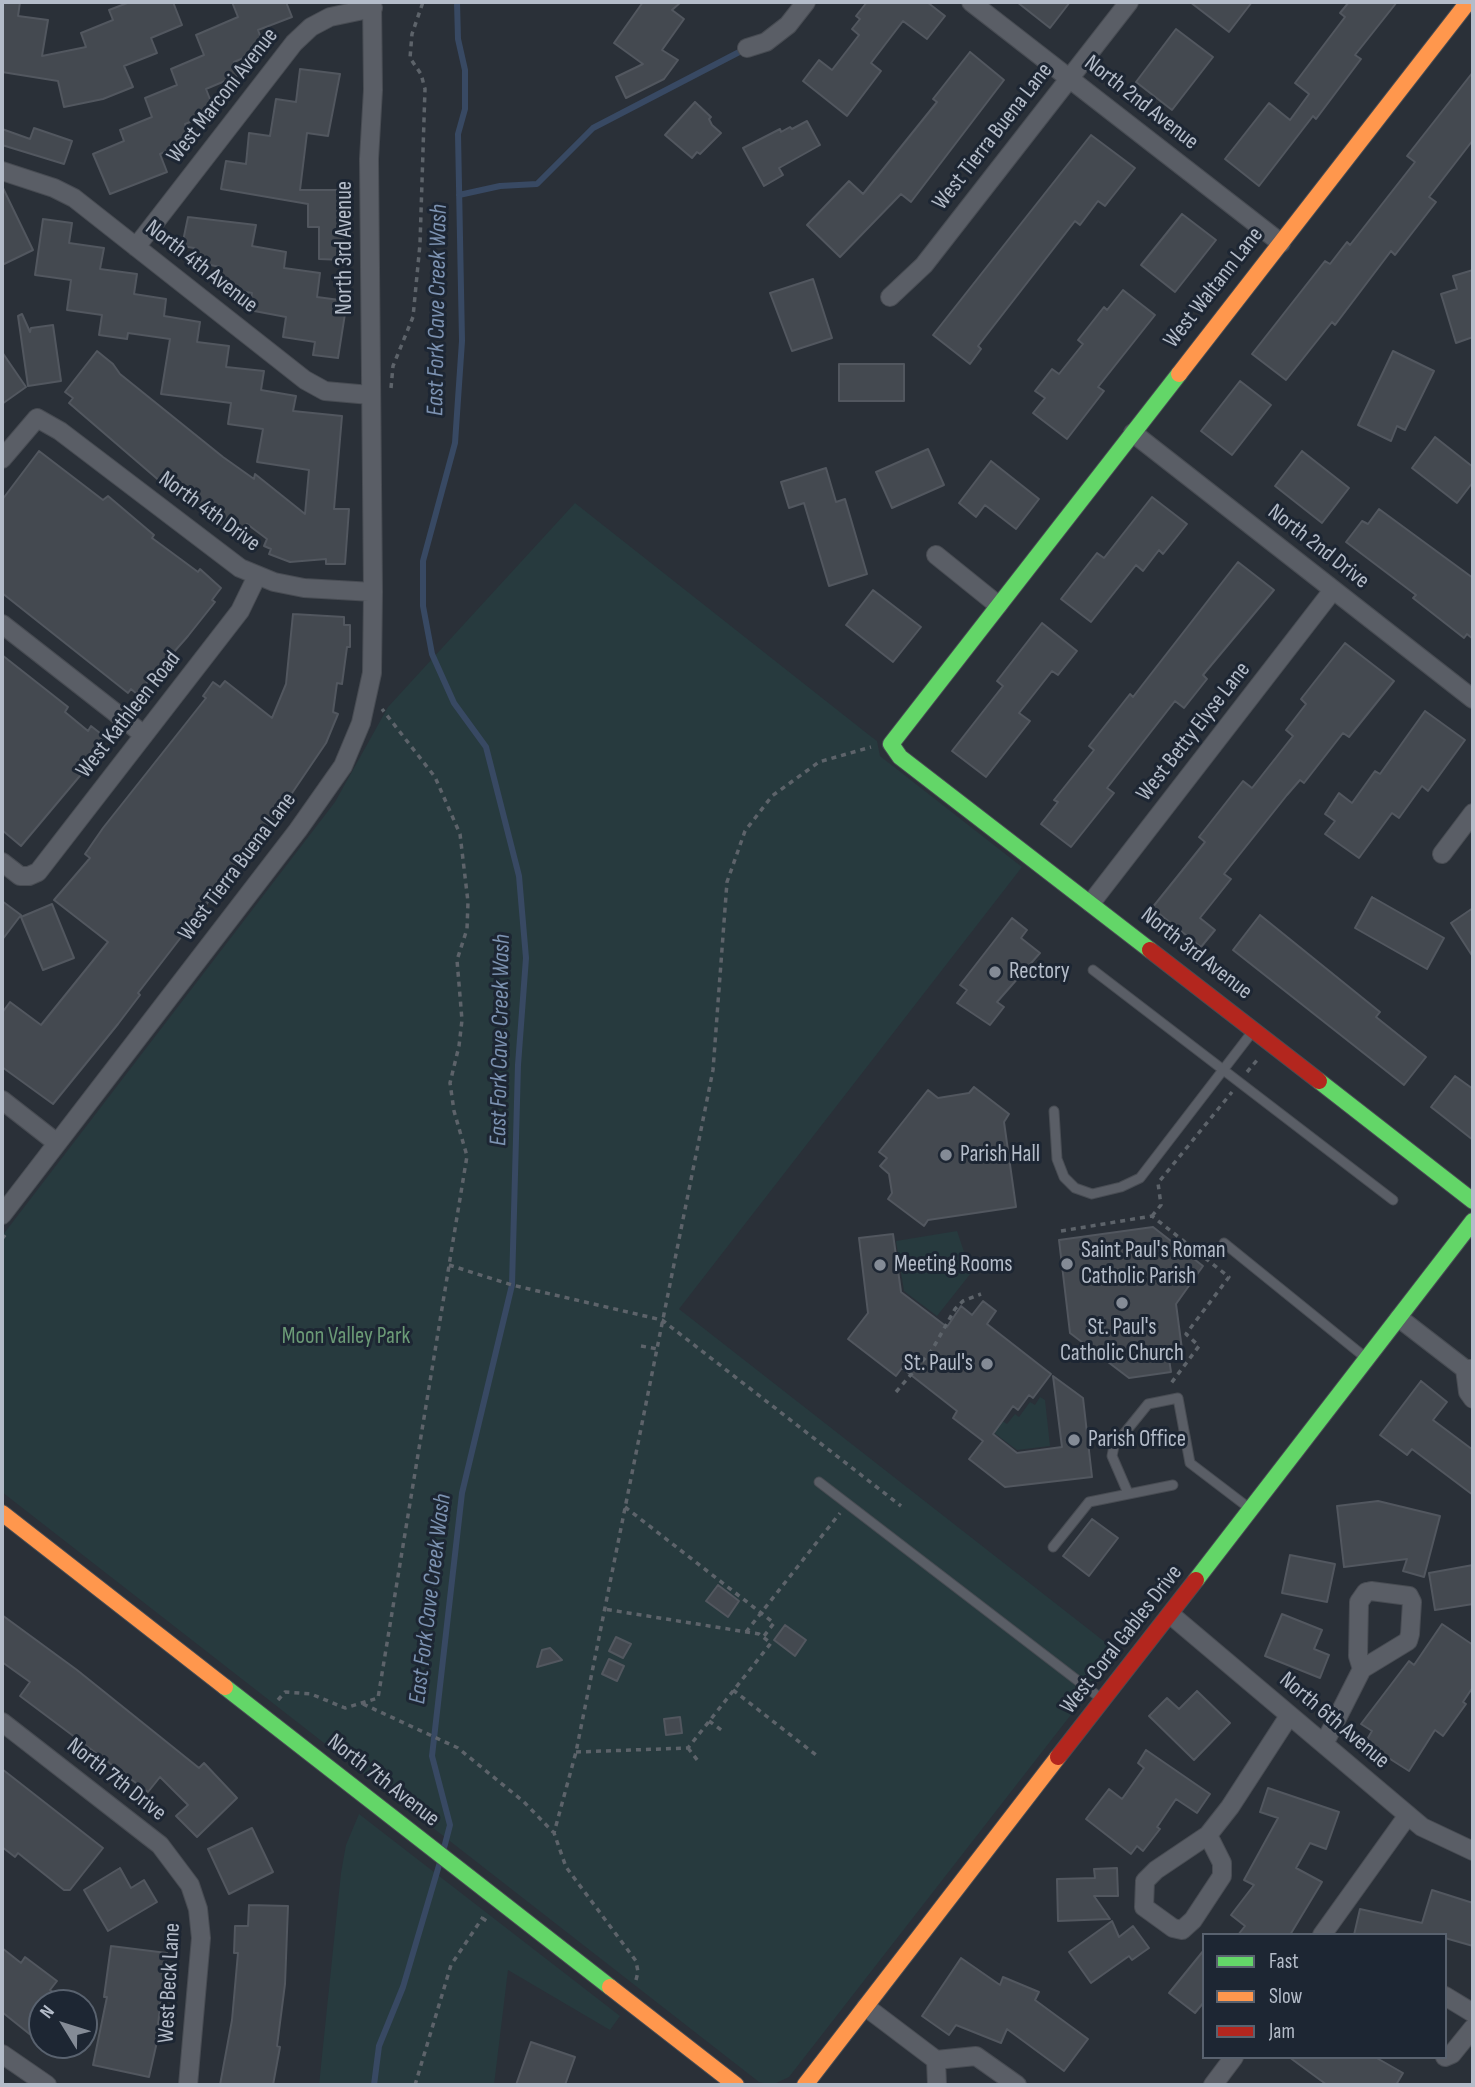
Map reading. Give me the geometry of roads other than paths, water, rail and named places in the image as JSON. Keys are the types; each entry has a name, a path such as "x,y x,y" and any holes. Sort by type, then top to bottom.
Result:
{"street":[{"path":"747,48 766,42 806,2"},
{"name":"North 2nd Avenue","path":"971,2 1281,243"},
{"name":"West Tierra Buena Lane","path":"890,297 924,265 1129,2"},
{"name":"West Waltann Lane","path":"891,744 1468,2"},
{"name":"West Marconi Avenue","path":"135,247 294,43 312,27 330,17 372,5"},
{"name":"North 3rd Avenue","path":"372,5 372,494"},
{"name":"North 4th Avenue","path":"2,171 64,192 305,380 325,391 370,395"},
{"name":"North 4th Drive","path":"2,459 37,418 60,431 224,559 257,576 304,588 373,592"},
{"name":"North 2nd Drive","path":"1133,433 1473,699"},
{"name":"West Tierra Buena Lane","path":"2,1215 298,830 343,766 367,698 372,673 372,494"},
{"path":"936,555 998,605"},
{"name":"West Kathleen Road","path":"2,862 20,876 38,872 240,611 257,576"},
{"name":"West Betty Elyse Lane","path":"1091,903 1333,590"},
{"path":"2,624 144,735"},
{"name":"North 3rd Avenue","path":"891,744 900,757 1473,1201"},
{"path":"1442,854 1473,813"},
{"path":"2,1100 57,1143"},
{"name":"West Coral Gables Drive","path":"805,2085 1171,1615 1473,1220"},
{"path":"1399,1318 1469,1369 1468,1392 1473,1399"},
{"name":"North 7th Avenue","path":"2,1513 736,2085"},
{"path":"1324,1744 1362,1669 1408,1641 1412,1602 1409,1596 1371,1591 1359,1602 1358,1656 1362,1669"},
{"name":"North 6th Avenue","path":"1171,1615 1422,1827 1473,1851"},
{"path":"1209,1835 1222,1863 1223,1876 1193,1920 1182,1930 1173,1928 1144,1907 1145,1881 1156,1870 1209,1835 1289,1716"},
{"name":"North 7th Drive","path":"2,1722 160,1845 190,1885"},
{"path":"1323,1933 1408,1815"},
{"name":"West Beck Lane","path":"188,2085 201,1938 198,1909 190,1885"},
{"path":"1447,1997 1473,2012"},
{"path":"866,2007 936,2060 976,2056 1017,2085"},
{"path":"1447,2056 1452,2054 1473,2028"},
{"path":"2,2054 47,2085"},
{"path":"1213,2085 1232,2059"},
{"path":"936,2060 937,2085"}],"lane":[{"path":"1093,970 1393,1200"},
{"path":"1054,1111 1060,1171 1075,1188 1092,1194 1103,1193 1140,1178 1255,1030"},
{"path":"1224,1243 1368,1359"},
{"path":"1128,1493 1112,1457 1114,1446 1148,1404 1178,1398 1191,1463 1250,1509"},
{"path":"819,1482 1104,1701"},
{"path":"1053,1547 1089,1502 1173,1485"}],"waterway":[{"name":"East Fork Cave Creek Wash","path":"444,1848 450,1825 432,1756 462,1493 512,1285 518,1065 526,958 519,876 486,747 454,703 432,654 423,606 423,561 455,443 462,341 458,134 465,109 465,70 458,39 457,2"},
{"path":"459,195 500,186 537,184 593,128 745,49"},
{"name":"East Fork Cave Creek Wash","path":"374,2085 379,2046 403,1987 440,1862"}],"place":[{"name":"Rectory","path":"995,972"},
{"name":"Parish Hall","path":"946,1155"},
{"name":"Saint Paul's Roman Catholic Parish","path":"1067,1264"},
{"name":"Meeting Rooms","path":"880,1265"},
{"name":"St. Paul's Catholic Church","path":"1122,1303"},
{"name":"St. Paul's","path":"987,1364"},
{"name":"Parish Office","path":"1074,1440"}],"park label":[{"name":"Moon Valley Park","path":"346,1337"}]}
